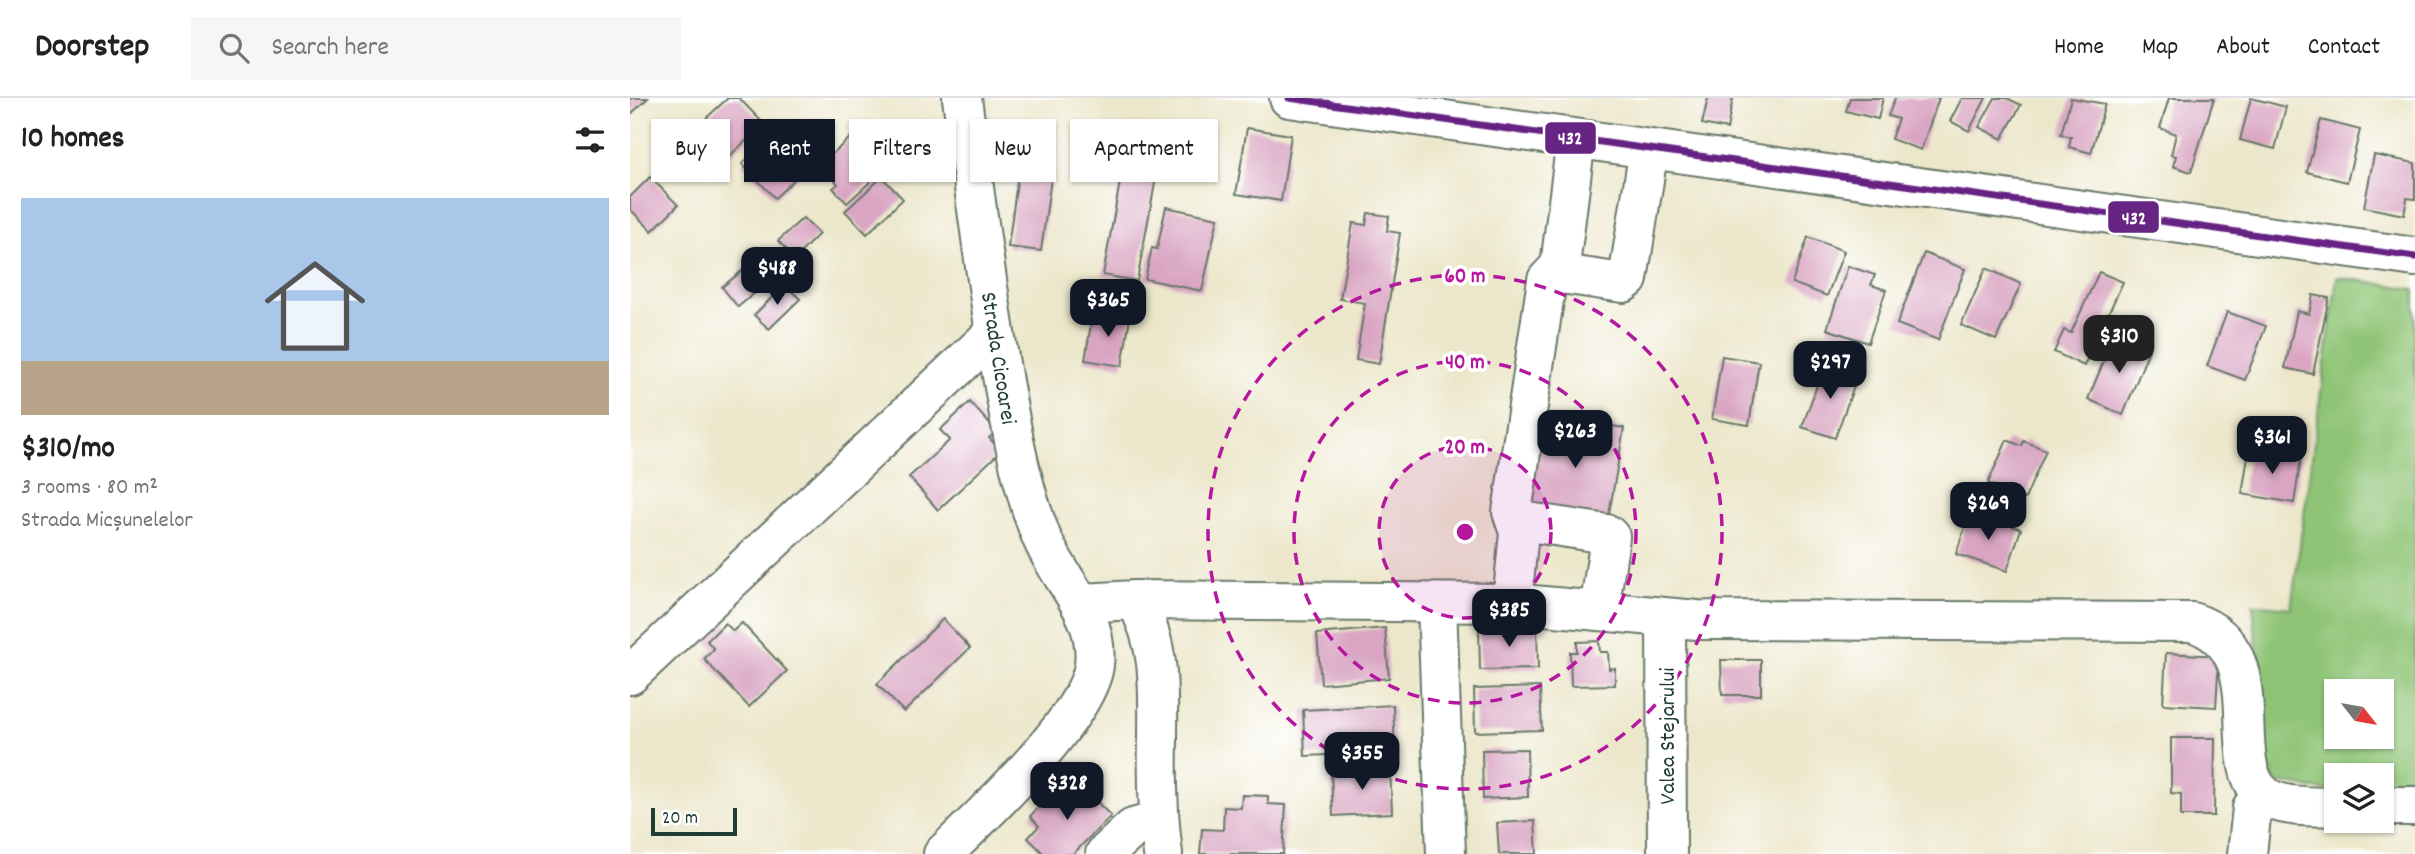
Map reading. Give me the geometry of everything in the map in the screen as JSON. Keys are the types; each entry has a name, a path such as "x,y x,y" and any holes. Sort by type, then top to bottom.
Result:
{"street":[{"name":"Strada Cicoarei","path":"943,854 1019,776 1086,690 1094,667 1092,631 1082,603 1055,564 1032,515 1016,450 994,333 962,98"},
{"path":"1289,98 2415,257"},
{"path":"1512,603 1519,532 1512,512 1547,280 1560,266 1576,139"},
{"path":"1555,273 1623,283 1628,279 1649,149"},
{"path":"630,675 994,333"},
{"path":"1515,520 1610,537 1599,611"},
{"path":"1105,854 1133,828 1161,837 1156,650 1147,620 1135,600"},
{"path":"1082,603 1135,600 1512,603 1665,618 2192,622 2205,626 2222,638 2238,666 2246,750 2251,774 2261,792 2285,804 2324,806"},
{"path":"1437,603 1438,714 1446,854"},
{"name":"Valea Stejarului","path":"1665,618 1667,854"},
{"path":"2247,854 2252,808 2261,792"},
{"path":"2394,806 2415,806"}],"green space":[{"path":"2337,277 2415,289 2415,789 2394,790 2394,763 2324,763 2324,790 2276,782 2267,768 2253,604 2291,608"}],"building":[{"path":"630,98 648,98 630,115"},
{"path":"728,98 739,98 759,119 744,119 744,143 730,156 730,119 705,119"},
{"path":"1708,98 1733,98 1727,129 1702,124"},
{"path":"1850,98 1883,98 1878,119 1846,111"},
{"path":"1895,98 1939,98 1921,150 1891,139 1898,119 1888,116"},
{"path":"1962,98 1986,98 1969,131 1950,121"},
{"path":"1995,98 2007,98 2021,105 2002,139 1979,127"},
{"path":"2071,98 2105,104 2091,153 2069,147 2071,137 2061,134"},
{"path":"2169,98 2214,98 2191,172 2173,166 2176,156 2171,155 2176,134 2160,128"},
{"path":"2251,98 2286,107 2275,149 2240,140"},
{"path":"2321,120 2360,130 2347,182 2307,172"},
{"path":"1247,128 1291,135 1281,201 1236,194"},
{"path":"849,139 849,182 870,182 847,203 833,188 838,184 835,181 835,151"},
{"path":"2374,155 2415,163 2415,199 2407,198 2404,215 2364,207"},
{"path":"650,177 651,182 655,182 678,205 652,231 630,209 630,197"},
{"path":"759,182 792,182 775,198"},
{"path":"877,182 887,182 903,199 867,234 845,211"},
{"path":"1017,182 1050,182 1041,251 1008,247"},
{"path":"1120,182 1155,182 1137,281 1103,275"},
{"path":"1166,207 1218,218 1202,291 1145,279 1152,248 1157,249"},
{"path":"1368,213 1389,216 1387,231 1400,233 1379,364 1356,360 1365,303 1340,299 1353,223 1366,225"},
{"path":"803,218 819,234 795,258 778,241"},
{"path":"1808,237 1844,251 1827,296 1792,283"},
{"path":"1924,253 1965,269 1938,340 1897,324"},
{"path":"1848,266 1875,275 1871,285 1886,290 1868,343 1827,329"},
{"path":"746,268 762,287 738,307 722,287"},
{"path":"1986,268 2021,284 1996,340 1961,325"},
{"path":"2099,272 2123,282 2084,366 2054,352 2064,330 2071,333"},
{"path":"785,285 800,299 769,329 754,315"},
{"path":"2313,295 2329,298 2313,374 2285,368 2297,311 2309,314"},
{"path":"1093,312 1130,318 1122,366 1085,360"},
{"path":"2227,312 2266,326 2245,380 2207,366"},
{"path":"2115,334 2149,350 2123,415 2088,399"},
{"path":"1722,356 1759,362 1749,425 1712,419"},
{"path":"1825,363 1858,375 1835,438 1802,427"},
{"path":"970,402 997,432 989,438 1001,451 938,510 909,477 950,440 940,430"},
{"path":"1544,414 1624,428 1607,526 1526,512"},
{"path":"2007,440 2022,446 2024,441 2046,450 2025,499 1988,483"},
{"path":"2249,450 2301,458 2294,503 2242,494"},
{"path":"1970,512 2021,529 2007,571 1956,554"},
{"path":"943,619 970,648 904,712 877,684"},
{"path":"725,623 733,631 742,623 787,671 749,707 704,659 714,649 707,641"},
{"path":"1385,628 1389,678 1321,684 1317,634"},
{"path":"1537,628 1538,669 1480,670 1479,629"},
{"path":"1599,641 1600,652 1608,652 1609,669 1615,668 1615,685 1571,686 1570,652 1577,652 1577,642"},
{"path":"2166,653 2219,656 2216,707 2163,704"},
{"path":"1721,660 1761,660 1761,695 1722,695"},
{"path":"1540,687 1542,730 1475,732 1474,689"},
{"path":"1393,705 1395,752 1305,756 1303,710"},
{"path":"2171,738 2215,738 2214,816 2181,816 2181,794 2171,793"},
{"path":"1527,749 1528,797 1483,799 1482,750"},
{"path":"1390,768 1392,813 1333,816 1331,772"},
{"path":"1080,785 1111,816 1073,854 1044,854 1028,838 1039,826 1030,816 1056,790 1066,799"},
{"path":"1242,795 1268,796 1268,804 1286,805 1283,854 1200,854 1202,829 1223,830 1224,807 1241,808"},
{"path":"1535,821 1537,854 1499,854 1497,823"}],"transit line":[{"name":"432","path":"1289,98 2415,257"}]}
